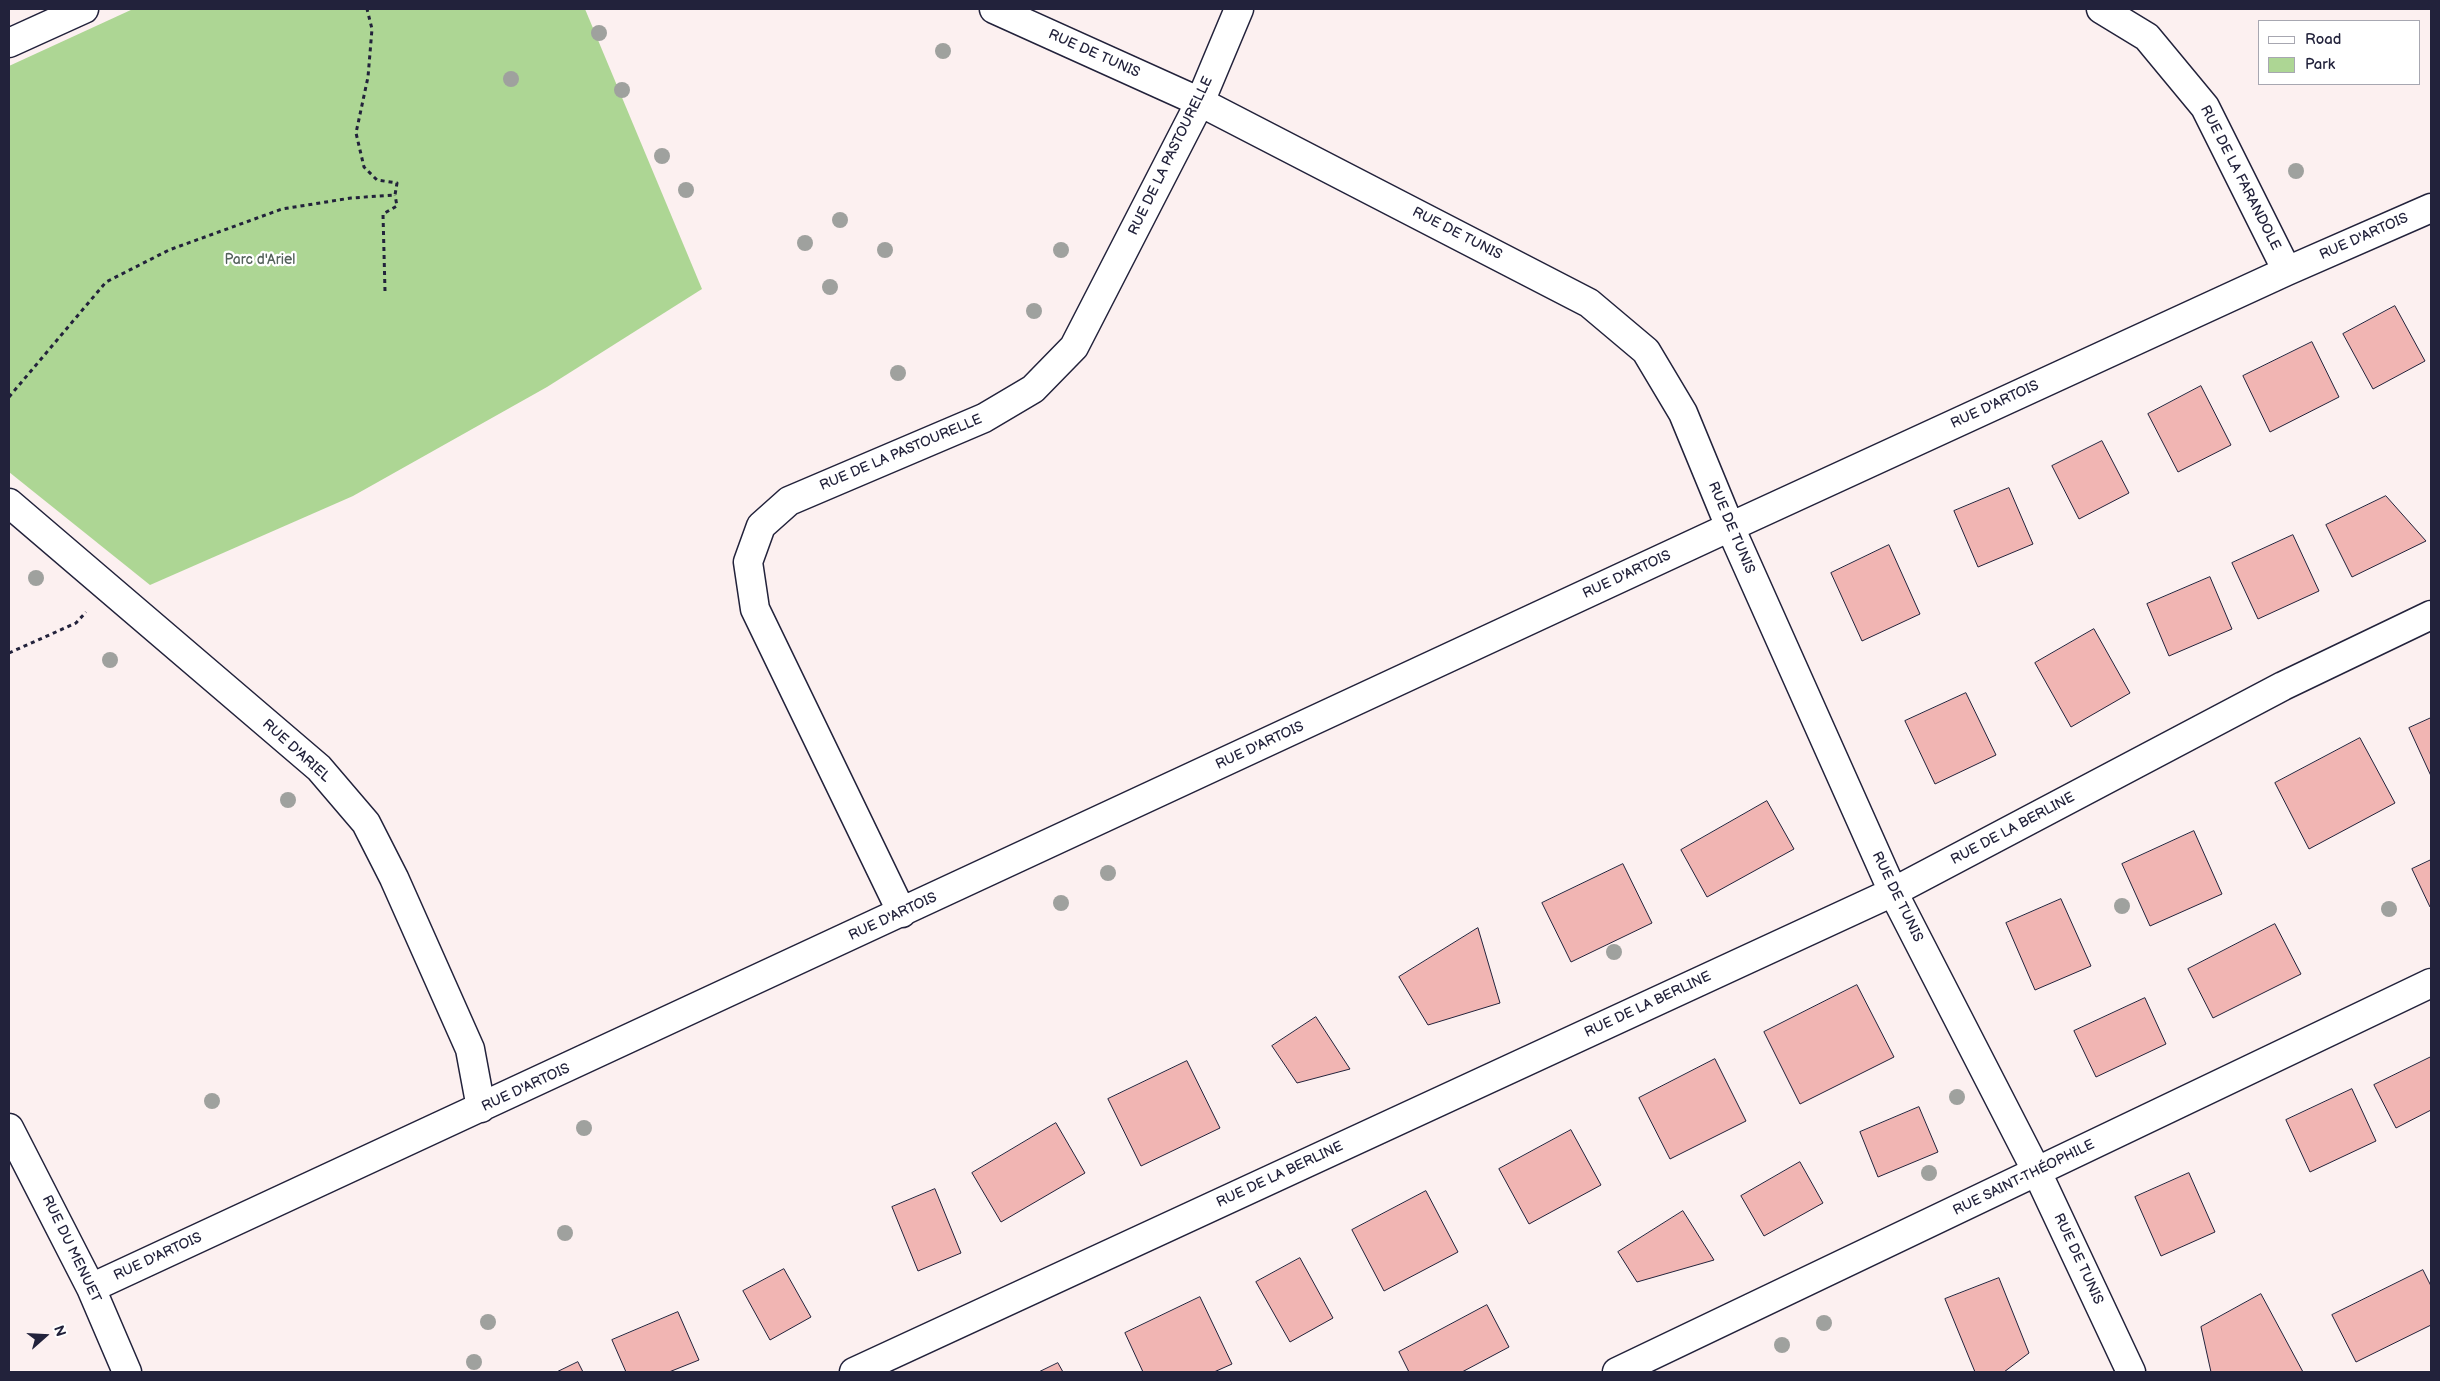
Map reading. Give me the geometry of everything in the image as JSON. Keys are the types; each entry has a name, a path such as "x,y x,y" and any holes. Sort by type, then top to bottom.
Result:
{"street":[{"path":"9,43 84,9"},
{"name":"RUE DE TUNIS","path":"994,9 1200,102 1589,303 1646,351 1683,413 1730,527 1893,892 2037,1172 2131,1372"},
{"name":"RUE DE LA PASTOURELLE","path":"902,913 755,609 748,562 761,526 790,501 984,418 1033,389 1074,347 1200,102 1239,9"},
{"name":"RUE DE LA FARANDOLE","path":"2101,9 2147,37 2205,107 2287,272"},
{"name":"RUE D'ARTOIS","path":"91,1288 1730,527 2431,208"},
{"name":"RUE D'ARIEL","path":"9,503 319,768 366,823 394,878 470,1049 481,1108"},
{"name":"RUE DE LA BERLINE","path":"854,1372 1893,892 2284,686 2431,615"},
{"name":"RUE SAINT-THÉOPHILE","path":"1617,1372 2431,983"},
{"name":"RUE DU MENUET","path":"9,1128 91,1288 128,1372"}],"path":[{"path":"367,9 372,29 368,77 356,133 364,167 377,180 397,183 396,206 382,214 385,291"},
{"path":"9,397 106,282 169,250 282,209 351,198 395,195"},
{"path":"9,654 76,623 108,588"}],"green space":[{"name":"Parc d'Ariel","path":"133,9 585,9 702,289 547,387 353,496 150,585 9,472 9,66"}],"building":[{"path":"2395,306 2425,361 2373,389 2343,334"},
{"path":"2312,342 2339,397 2270,432 2243,376"},
{"path":"2201,386 2231,445 2178,472 2148,414"},
{"path":"2102,441 2129,493 2079,519 2052,466"},
{"path":"2009,488 2033,544 1978,567 1954,511"},
{"path":"2386,496 2426,541 2352,577 2326,525"},
{"path":"2293,535 2319,591 2258,619 2232,563"},
{"path":"1889,545 1920,614 1862,641 1831,573"},
{"path":"2210,577 2232,629 2169,656 2147,604"},
{"path":"2094,629 2130,693 2071,727 2035,663"},
{"path":"1966,693 1996,755 1935,784 1905,721"},
{"path":"2431,718 2431,776 2409,728"},
{"path":"2360,738 2395,803 2309,849 2275,783"},
{"path":"1767,801 1794,849 1707,897 1681,850"},
{"path":"2194,831 2222,894 2150,926 2122,864"},
{"path":"2431,860 2431,906 2430,907 2412,869"},
{"path":"1623,864 1652,923 1571,962 1542,903"},
{"path":"2061,899 2091,966 2035,990 2006,923"},
{"path":"2275,924 2301,974 2213,1018 2188,969"},
{"path":"1478,928 1500,1003 1428,1025 1399,977"},
{"path":"1857,985 1894,1057 1800,1104 1764,1032"},
{"path":"2145,998 2166,1044 2096,1077 2074,1031"},
{"path":"1316,1017 1350,1069 1297,1083 1272,1046"},
{"path":"2431,1057 2431,1110 2396,1128 2374,1085"},
{"path":"1715,1059 1746,1121 1670,1159 1639,1098"},
{"path":"1187,1061 1220,1128 1141,1166 1108,1099"},
{"path":"2352,1089 2376,1141 2310,1172 2286,1120"},
{"path":"1919,1107 1938,1152 1878,1177 1860,1132"},
{"path":"1056,1123 1085,1173 1001,1222 972,1173"},
{"path":"1571,1130 1601,1185 1529,1224 1499,1169"},
{"path":"1800,1162 1823,1203 1764,1236 1741,1196"},
{"path":"2189,1173 2215,1232 2161,1256 2135,1197"},
{"path":"935,1189 961,1253 918,1271 892,1207"},
{"path":"1426,1191 1458,1252 1384,1291 1352,1230"},
{"path":"1683,1211 1714,1260 1637,1282 1618,1252"},
{"path":"1300,1258 1333,1318 1290,1342 1256,1282"},
{"path":"784,1269 811,1317 770,1340 743,1291"},
{"path":"2423,1270 2431,1286 2431,1325 2356,1362 2332,1315"},
{"path":"1999,1278 2029,1353 2004,1372 1975,1372 1945,1299"},
{"path":"2261,1294 2303,1372 2211,1372 2201,1327"},
{"path":"1200,1297 1232,1364 1214,1372 1143,1372 1125,1333"},
{"path":"1487,1305 1509,1347 1462,1372 1409,1372 1399,1352"},
{"path":"678,1312 699,1360 669,1372 626,1372 612,1340"},
{"path":"578,1362 583,1372 557,1372"},
{"path":"1058,1363 1063,1372 1039,1372"}]}
